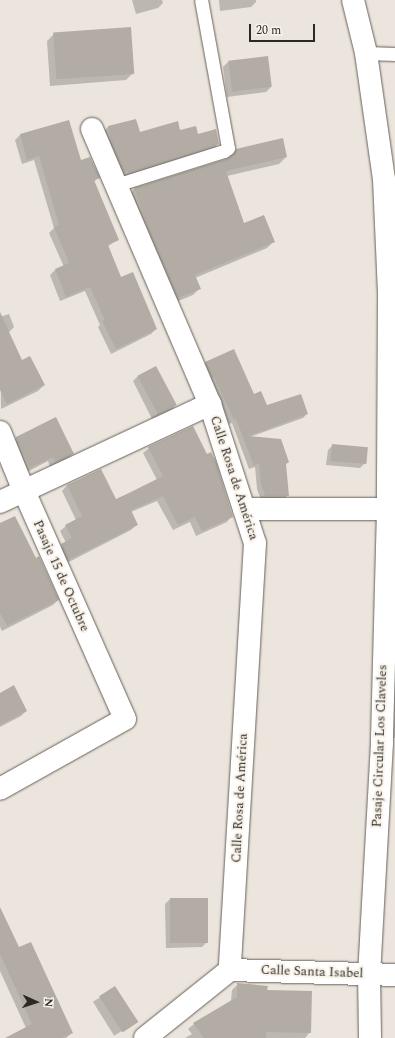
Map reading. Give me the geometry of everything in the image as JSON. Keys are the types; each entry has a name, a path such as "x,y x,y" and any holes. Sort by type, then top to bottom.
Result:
{"street":[{"name":"Pasaje Circular Los Claveles","path":"353,0 366,53 384,179 392,294 388,744 370,974 370,1038"},
{"name":"Calle Rosa de América","path":"92,129 210,404 255,543 230,970"},
{"path":"0,502 210,404"},
{"name":"Pasaje 15 de Octubre","path":"0,432 24,491 125,719 0,789"},
{"path":"244,509 391,509"},
{"path":"145,1038 230,970"},
{"name":"Calle Santa Isabel","path":"230,970 395,975"}],"lane":[{"path":"116,184 224,151 228,148 229,145 201,0"},
{"path":"366,53 395,54"}],"building":[{"path":"131,27 134,74 56,79 53,32"},
{"path":"268,56 272,87 232,92 228,61"},
{"path":"136,119 140,132 178,121 180,130 196,126 198,134 216,129 219,144 129,173 128,171 124,172 112,145 108,126"},
{"path":"69,120 81,160 90,157 100,178 94,180 119,240 108,245 121,277 133,272 157,329 116,349 102,321 105,320 90,287 66,297 55,269 69,263 54,227 59,225 39,156 27,160 20,134"},
{"path":"283,138 287,157 226,171 244,223 264,215 275,242 195,275 201,289 178,298 148,228 134,188 226,159 233,154 236,149"},
{"path":"0,312 22,360 30,356 45,385 7,404 0,390"},
{"path":"234,349 254,394 261,391 267,405 301,394 308,414 248,436 281,439 289,462 286,464 289,496 265,496 261,484 259,463 254,466 236,419 234,420 214,377 212,378 205,362"},
{"path":"156,366 177,405 158,415 137,376"},
{"path":"56,417 74,454 56,462 53,457 30,468 16,437"},
{"path":"193,426 207,454 211,452 216,462 233,517 202,531 195,517 178,525 163,496 131,510 138,525 68,560 61,544 72,538 65,525 82,516 67,485 101,469 116,499 127,494 163,476 148,447"},
{"path":"332,444 368,447 366,464 331,461"},
{"path":"15,516 36,558 39,556 59,600 7,626 0,613 0,523"},
{"path":"14,685 27,711 0,725 0,693"},
{"path":"170,898 208,898 208,943 170,943"},
{"path":"0,907 19,947 31,942 73,1033 62,1038 5,1038 32,1024 0,954"},
{"path":"237,983 268,986 267,990 312,991 311,1033 266,1032 266,1038 204,1038 193,1023 237,997"},
{"path":"115,986 138,1022 122,1032 99,996"}]}
